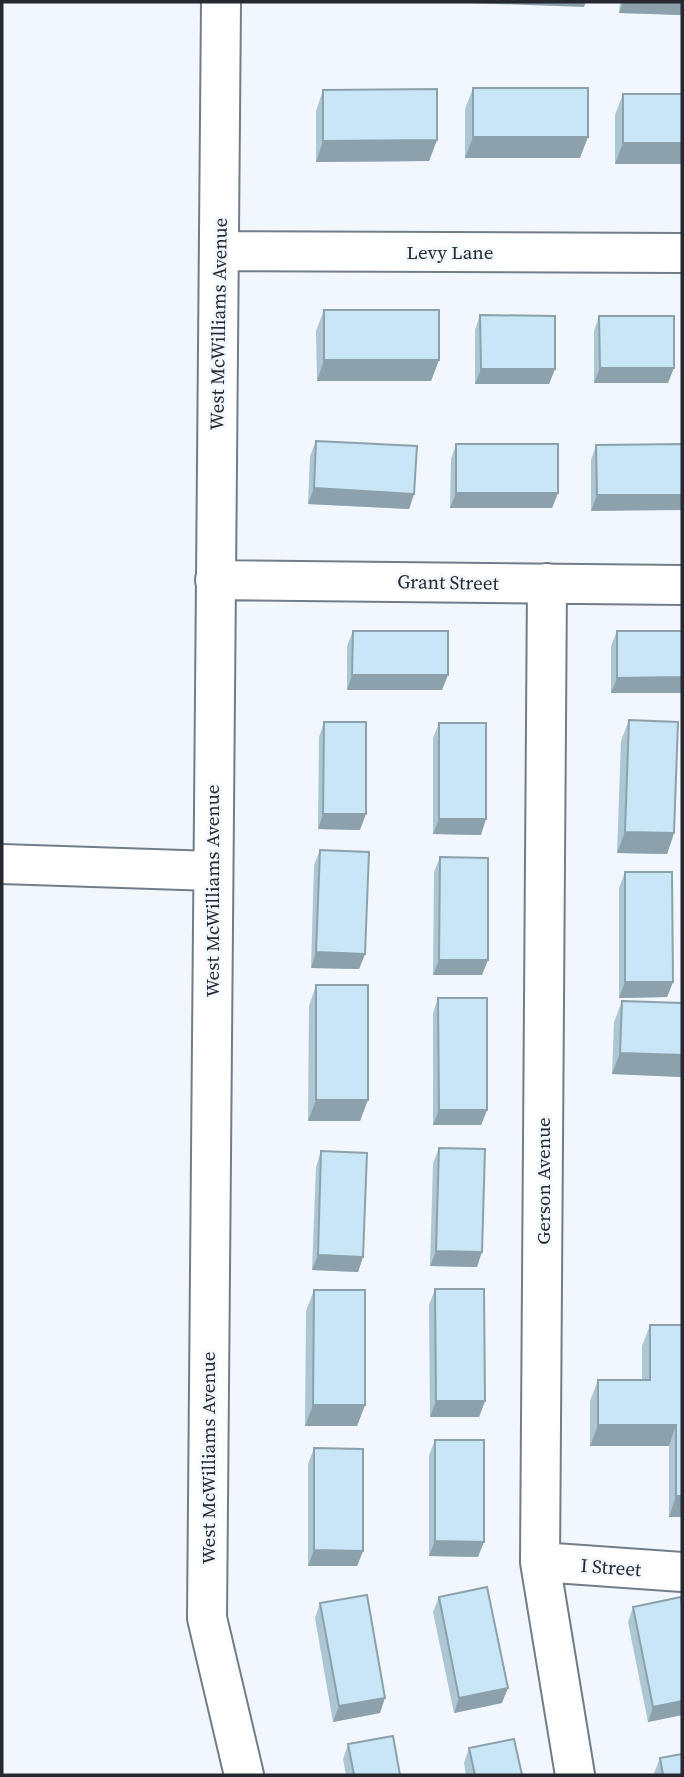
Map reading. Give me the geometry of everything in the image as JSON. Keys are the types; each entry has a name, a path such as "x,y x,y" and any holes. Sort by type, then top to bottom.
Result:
{"street":[{"name":"West McWilliams Avenue","path":"221,2 206,1618 244,1775"},
{"name":"Levy Lane","path":"219,251 682,253"},
{"name":"Grant Street","path":"215,580 682,585"},
{"name":"Gerson Avenue","path":"547,583 540,1562 575,1775"},
{"path":"2,864 213,870"},
{"name":"I Street","path":"540,1562 682,1572"}],"building":[{"path":"473,88 588,88 588,137 473,137"},
{"path":"437,89 437,140 323,141 323,90"},
{"path":"623,94 682,94 682,143 623,143"},
{"path":"324,310 439,310 439,360 324,360"},
{"path":"480,315 555,316 555,369 481,369"},
{"path":"599,316 674,316 674,368 600,368"},
{"path":"316,441 417,446 414,494 314,488"},
{"path":"456,444 558,444 558,493 456,493"},
{"path":"682,444 682,495 597,495 596,445"},
{"path":"353,631 448,631 448,675 352,675"},
{"path":"617,631 682,631 682,677 617,678"},
{"path":"629,720 678,722 674,833 625,832"},
{"path":"324,722 366,722 366,814 323,814"},
{"path":"439,723 486,723 486,819 439,819"},
{"path":"320,850 369,852 365,954 316,952"},
{"path":"440,857 488,858 488,960 439,960"},
{"path":"625,872 672,872 673,982 625,982"},
{"path":"316,985 368,985 368,1100 316,1100"},
{"path":"438,998 487,998 487,1110 439,1110"},
{"path":"622,1001 682,1003 682,1055 620,1053"},
{"path":"439,1148 485,1149 482,1252 436,1251"},
{"path":"321,1151 367,1153 363,1257 318,1255"},
{"path":"435,1289 484,1289 485,1401 436,1401"},
{"path":"314,1290 365,1290 365,1405 313,1405"},
{"path":"650,1325 682,1325 682,1496 676,1496 676,1425 598,1425 598,1380 650,1380"},
{"path":"435,1440 484,1440 484,1542 435,1541"},
{"path":"314,1448 363,1449 363,1551 314,1550"},
{"path":"487,1587 508,1688 459,1698 439,1597"},
{"path":"367,1595 385,1698 339,1706 320,1603"},
{"path":"681,1597 682,1701 653,1707 633,1607"},
{"path":"393,1736 400,1775 354,1775 348,1744"},
{"path":"514,1739 522,1775 475,1775 469,1748"},
{"path":"682,1754 682,1775 663,1775 660,1758"}]}
